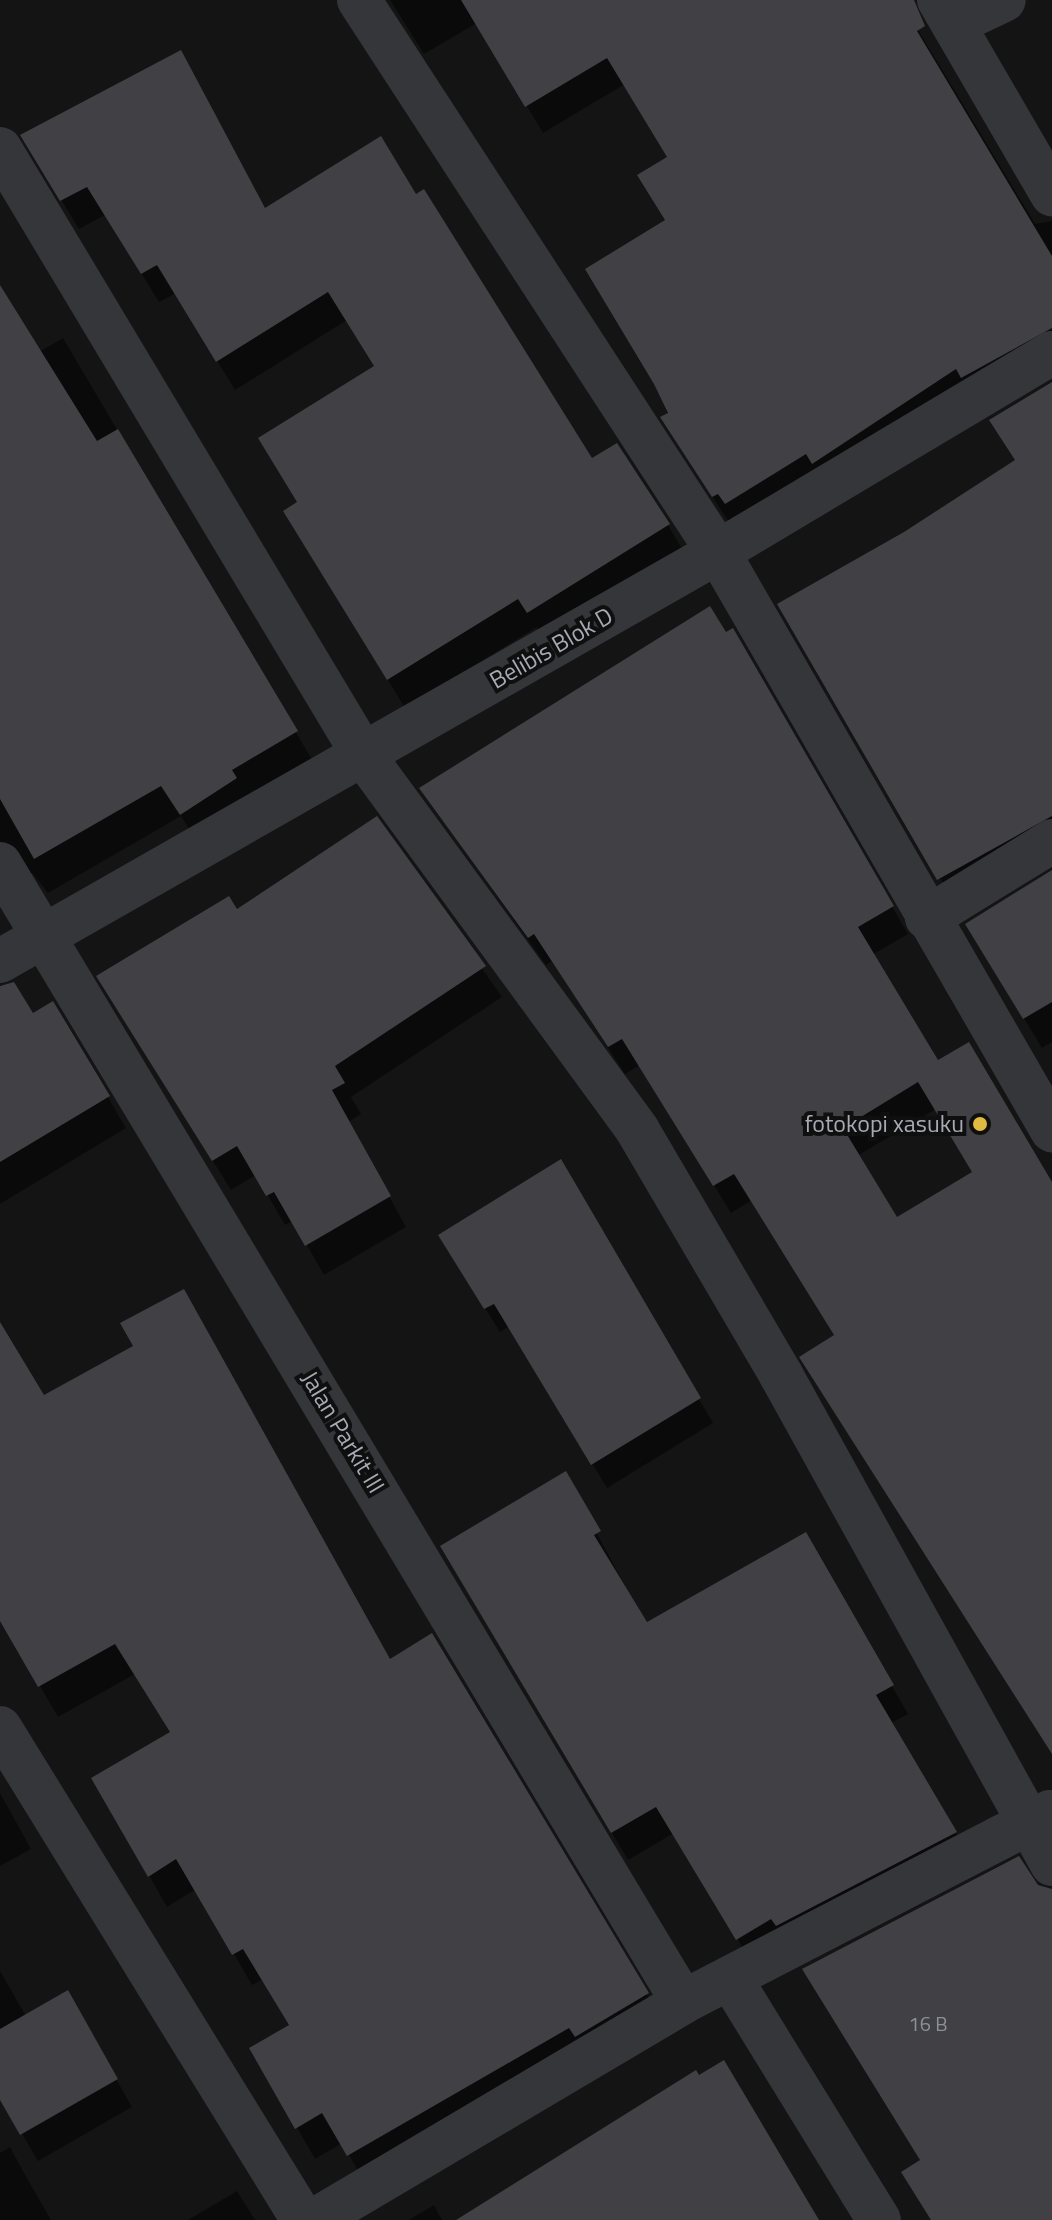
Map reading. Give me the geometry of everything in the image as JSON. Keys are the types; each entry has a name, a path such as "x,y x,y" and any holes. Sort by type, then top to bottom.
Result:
{"street":[{"path":"359,0 718,552 1052,1130"},
{"path":"1004,0 946,12 1052,194"},
{"path":"0,149 364,756 638,1131 1039,1817 1052,1864"},
{"name":"Belibis Blok D","path":"0,961 718,552 1052,353"},
{"path":"927,918 1052,841"},
{"name":"Jalan Parkit III","path":"0,864 47,936 683,2002"},
{"path":"0,1728 303,2220"},
{"path":"315,2220 683,2002 1039,1817"},
{"path":"730,1978 879,2220"}],"building":[{"path":"461,0 914,0 925,26 917,31 1052,256 1052,328 961,378 956,369 812,464 806,454 725,504 718,494 712,497 660,417 668,413 654,384 585,269 665,220 637,175 667,157 607,58 525,107"},
{"path":"181,50 265,208 381,136 416,194 424,189 592,458 617,443 670,524 527,613 518,599 387,680 283,511 297,502 258,438 374,366 328,292 216,362 157,265 141,274 87,187 60,201 20,135"},
{"path":"0,285 97,441 118,429 298,731 232,770 237,778 180,815 161,786 34,859 0,799"},
{"path":"1052,382 1052,816 937,880 777,604 904,532 1015,460 989,420"},
{"path":"710,606 726,632 733,628 894,906 858,927 938,1060 969,1042 1052,1182 1052,1754 799,1357 834,1335 734,1174 713,1186 622,1039 608,1047 534,934 528,938 419,788","holes":["918,1082 972,1172 897,1217 843,1128"]},
{"path":"377,816 486,966 335,1066 345,1083 332,1090 391,1196 305,1246 274,1192 266,1196 237,1146 212,1161 96,976 229,896 237,909"},
{"path":"1052,870 1052,1002 1023,1019 965,924"},
{"path":"14,982 33,1013 53,1001 110,1096 0,1162 0,986"},
{"path":"561,1159 701,1398 591,1465 494,1304 484,1309 438,1235"},
{"path":"184,1289 390,1659 432,1633 649,1993 575,2037 569,2028 347,2156 322,2113 295,2129 249,2048 289,2025 243,1949 232,1955 176,1859 148,1877 91,1778 170,1732 115,1644 38,1687 0,1621 0,1322 44,1395 133,1346 120,1323"},
{"path":"566,1471 601,1531 594,1535 647,1622 806,1532 894,1685 876,1695 957,1832 776,1926 771,1919 736,1940 656,1807 611,1833 440,1546"},
{"path":"1019,1856 1038,1885 1052,1889 1052,2220 931,2220 901,2172 920,2160 802,1969"},
{"path":"68,1990 118,2079 20,2135 0,2100 0,2029"},
{"path":"724,2060 819,2220 456,2220 696,2070 699,2075"}],"place":[{"name":"fotokopi xasuku","path":"980,1124"}]}
